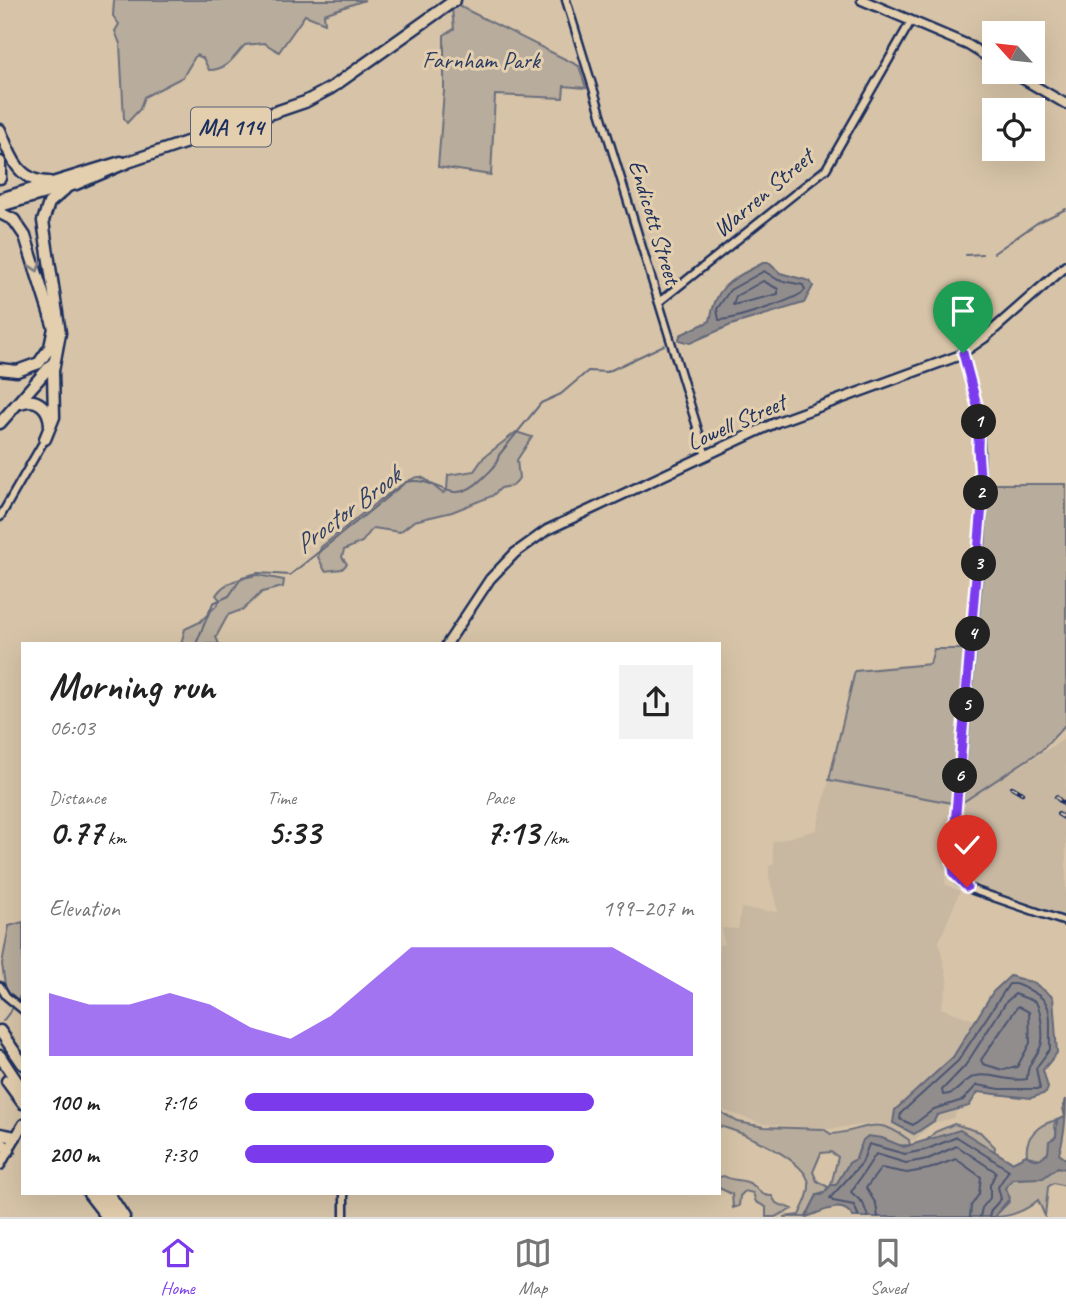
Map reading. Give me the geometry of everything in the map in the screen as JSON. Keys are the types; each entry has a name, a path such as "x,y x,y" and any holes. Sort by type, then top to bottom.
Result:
{"highway":[{"name":"MA 114","path":"0,206 76,184 128,162 312,99 455,0"},
{"path":"0,130 16,165 24,175 41,182 56,182"},
{"path":"0,162 0,178"},
{"name":"MA 114","path":"0,199 111,164 128,162"},
{"path":"45,439 54,417 55,359 60,325 43,221 49,203 76,184"},
{"path":"0,213 14,220 22,230 54,328 50,347 39,363 18,371 0,369"},
{"path":"0,423 44,376 55,359"},
{"path":"15,407 32,400 44,407 50,421 45,439"},
{"path":"0,1031 21,1061"},
{"path":"8,1045 21,1054"},
{"path":"0,1056 21,1096"},
{"path":"0,1069 21,1097"},
{"path":"0,1078 21,1097"},
{"path":"0,1134 15,1138"},
{"path":"0,1142 9,1150"},
{"path":"90,1195 107,1217"},
{"path":"100,1195 116,1217"},
{"path":"110,1195 124,1217"}],"main road":[{"path":"862,0 882,4 911,21 982,54"},
{"path":"1032,84 1066,104"},
{"name":"Lowell Street","path":"448,642 490,579 537,536 782,420 963,353 1066,267"},
{"path":"0,1166 21,1128"}],"street":[{"name":"Endicott Street","path":"566,0 706,456"},
{"name":"Warren Street","path":"659,302 825,169 911,21"},
{"path":"963,353 979,413 982,520 953,841 954,874 973,890 1066,922"},
{"path":"0,517 45,439"},
{"path":"0,986 11,1001 21,1008"},
{"path":"344,1195 344,1217"}],"shaded area":[{"path":"1066,738 1066,917 969,884 962,878 955,864 964,801"},
{"path":"829,780 952,803 945,884 960,891 939,942 948,982 941,1008 988,1025 954,1118 933,1123 914,1141 893,1136 881,1123 829,1129 763,1124 721,1110 722,928 738,929 741,908 778,912 769,877 769,866 774,864 772,842 816,830"}],"green space":[{"path":"114,0 365,0 324,14 325,23 305,15 279,52 264,43 245,45 226,65 209,70 203,58 196,55 183,77 144,97 140,109 127,123 124,119 120,44 115,31 119,24 113,16"},
{"name":"Farnham Park","path":"457,5 579,66 586,88 564,86 563,98 495,95 491,175 438,167 444,91 444,35 454,29 452,9"},
{"path":"516,432 532,437 517,460 519,478 514,485 501,488 492,496 452,512 414,521 400,532 373,528 362,542 344,550 342,557 347,564 342,569 325,571 318,557 321,547 387,495 420,477 443,493 447,490 448,475 474,471 484,457"},
{"path":"984,484 1066,484 1066,724 1042,750 963,802 986,536"},
{"path":"258,575 284,580 283,587 262,592 244,609 228,615 216,637 218,642 182,642 185,629 200,622 218,604 220,600 216,595 220,590 246,577"},
{"path":"934,649 965,649 952,803 829,780 855,671 930,664"},
{"path":"21,923 21,1004 9,994 5,985 2,964 9,926"},
{"path":"721,1112 738,1122 764,1127 823,1129 831,1134 879,1125 897,1132 909,1140 910,1145 860,1147 856,1159 849,1163 836,1185 831,1185 838,1157 831,1152 821,1153 813,1172 817,1181 828,1187 825,1192 817,1195 806,1217 783,1217 799,1215 808,1192 809,1184 805,1175 785,1156 742,1134 721,1127"},
{"path":"1057,1120 1054,1125 1057,1133 1048,1153 1041,1159 1027,1156 1028,1143 1034,1132"},
{"path":"954,1124 980,1132 995,1147 994,1154 960,1130 923,1144 935,1132"},
{"path":"1058,1167 1066,1169 1066,1186 1053,1183 1048,1187 1045,1216 1038,1200 1017,1213 994,1217 1009,1202 1005,1188 1013,1179 1043,1177"},
{"path":"721,1177 751,1184 764,1195 772,1196 776,1203 792,1209 775,1217 766,1217 766,1207 756,1202 753,1193 745,1191 740,1196 739,1206 733,1208 732,1194 721,1189"}],"water":[{"path":"763,263 769,263 780,273 810,281 813,286 804,303 731,325 690,343 679,340 680,335 710,321 716,299 727,284"},
{"path":"1010,976 1034,983 1053,997 1057,1053 1043,1070 1048,1088 1046,1093 1031,1098 978,1092 969,1106 937,1115 934,1121 914,1134 893,1123 895,1110 953,1057 993,992"},
{"path":"1066,1099 1065,1127 1059,1154 1066,1159 1066,1169 1058,1167 1043,1178 1013,1179 1005,1188 1010,1198 994,1217 853,1217 843,1208 837,1208 806,1217 817,1195 822,1195 831,1185 836,1185 849,1163 856,1159 863,1140 868,1136 882,1138 904,1147 960,1130 1012,1162 1026,1155 1037,1159 1048,1153 1049,1141 1056,1137 1057,1120 1065,1117 1063,1108"}],"waterway":[{"name":"Proctor Brook","path":"994,253 1037,223 1066,209"},
{"name":"Proctor Brook","path":"966,255 982,254"},
{"name":"Proctor Brook","path":"197,642 213,603 229,596 242,577 258,573 290,575 406,482 428,483 453,492 461,492 471,487 493,468 499,455 541,403 561,394 588,371 607,372 664,345"},
{"name":"Proctor Brook","path":"17,1001 21,994"},
{"name":"Proctor Brook","path":"3,1021 12,1009"}],"railway":[{"path":"1012,787 1022,793"},
{"path":"1056,797 1066,806"},
{"path":"1058,814 1066,819"}],"route":[{"path":"963,353 979,413 978,448 982,505 952,860 954,874 967,887"}]}
